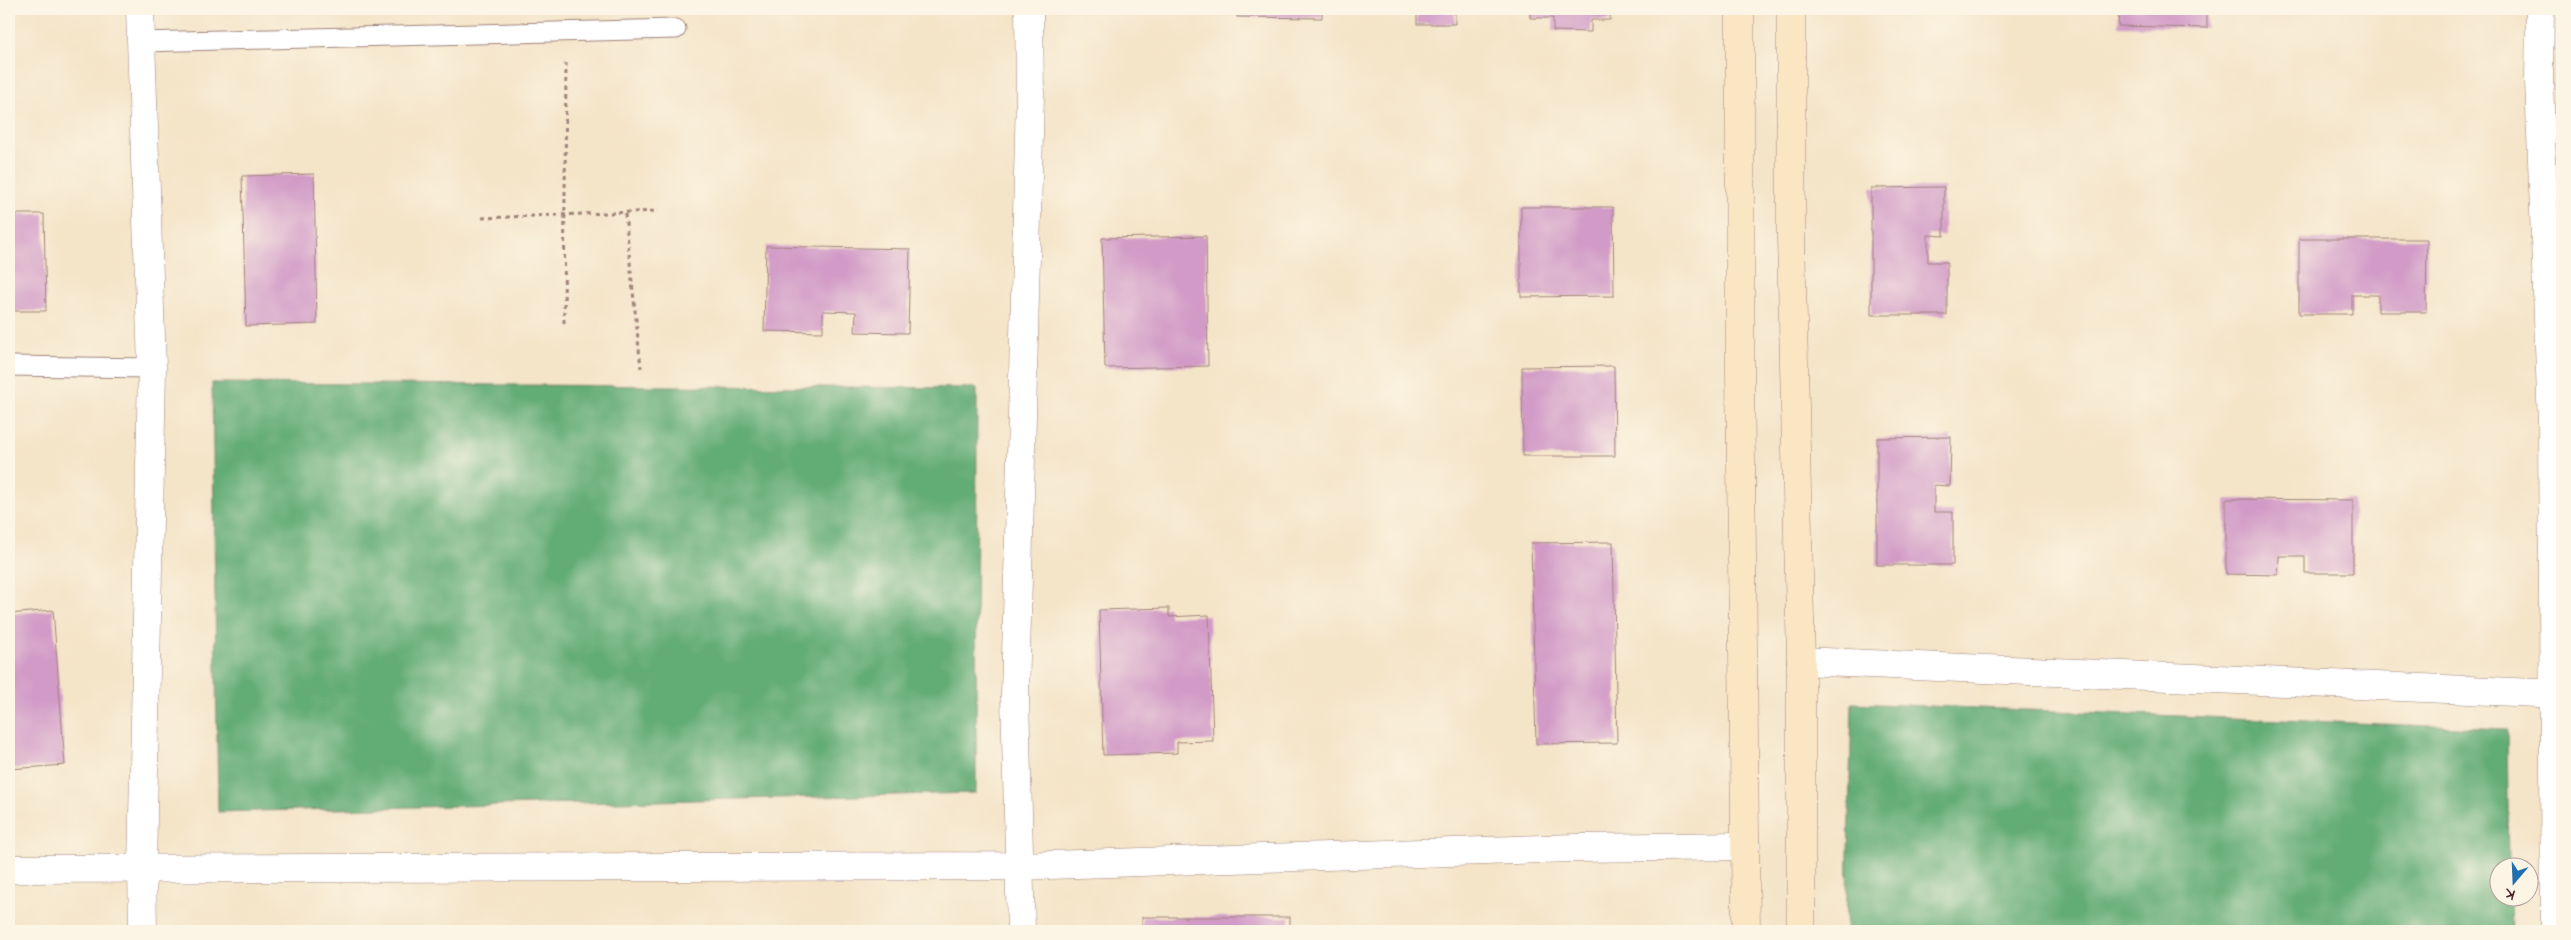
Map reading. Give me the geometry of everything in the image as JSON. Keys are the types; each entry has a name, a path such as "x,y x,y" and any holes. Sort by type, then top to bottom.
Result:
{"main road":[{"path":"1740,9 1740,369 1746,931"},
{"path":"1791,9 1790,237 1801,661 1801,931"}],"street":[{"path":"140,9 152,368 142,869 143,931"},
{"path":"1021,931 1015,697 1030,95 1029,9"},
{"path":"2540,9 2539,81 2552,424 2557,694 2555,931"},
{"path":"1801,661 2557,694"},
{"path":"9,869 1019,866 1565,849 1746,846"}],"lane":[{"path":"142,42 676,29"},
{"path":"9,366 152,368"}],"path":[{"path":"564,323 566,32"},
{"path":"482,218 625,214 658,211"},
{"path":"625,214 641,368"}],"green space":[{"path":"212,383 977,388 976,793 218,812"},
{"path":"1852,703 2507,729 2509,858 2488,858 2488,908 2510,908 2511,931 1846,931"}],"building":[{"path":"1237,9 1322,9 1322,18 1237,17"},
{"path":"1394,9 1474,9 1474,12 1455,12 1455,24 1417,24 1417,11 1394,11"},
{"path":"1530,9 1610,9 1610,20 1591,20 1591,32 1553,31 1553,18 1530,18"},
{"path":"2119,9 2207,9 2207,28 2118,26"},
{"path":"314,174 317,324 246,326 242,176"},
{"path":"1944,187 1944,236 1928,235 1928,262 1947,262 1947,315 1871,315 1871,188"},
{"path":"1521,207 1613,207 1614,296 1521,297"},
{"path":"9,214 44,214 46,311 9,311"},
{"path":"1206,236 1208,366 1105,368 1102,238"},
{"path":"2299,239 2427,239 2426,312 2378,312 2378,295 2352,295 2352,314 2299,314"},
{"path":"766,246 910,249 908,333 855,332 856,312 823,311 823,332 764,331"},
{"path":"1614,366 1615,456 1523,456 1522,367"},
{"path":"1951,437 1950,486 1934,485 1934,512 1953,512 1953,565 1877,565 1877,438"},
{"path":"2226,499 2353,500 2353,573 2305,573 2305,556 2279,556 2278,575 2226,574"},
{"path":"1613,542 1617,743 1536,744 1531,543"},
{"path":"1169,608 1169,617 1209,615 1213,741 1177,742 1177,753 1103,755 1099,610"},
{"path":"53,610 65,765 9,769 9,614"},
{"path":"1142,917 1290,917 1290,931 1142,931"}]}
